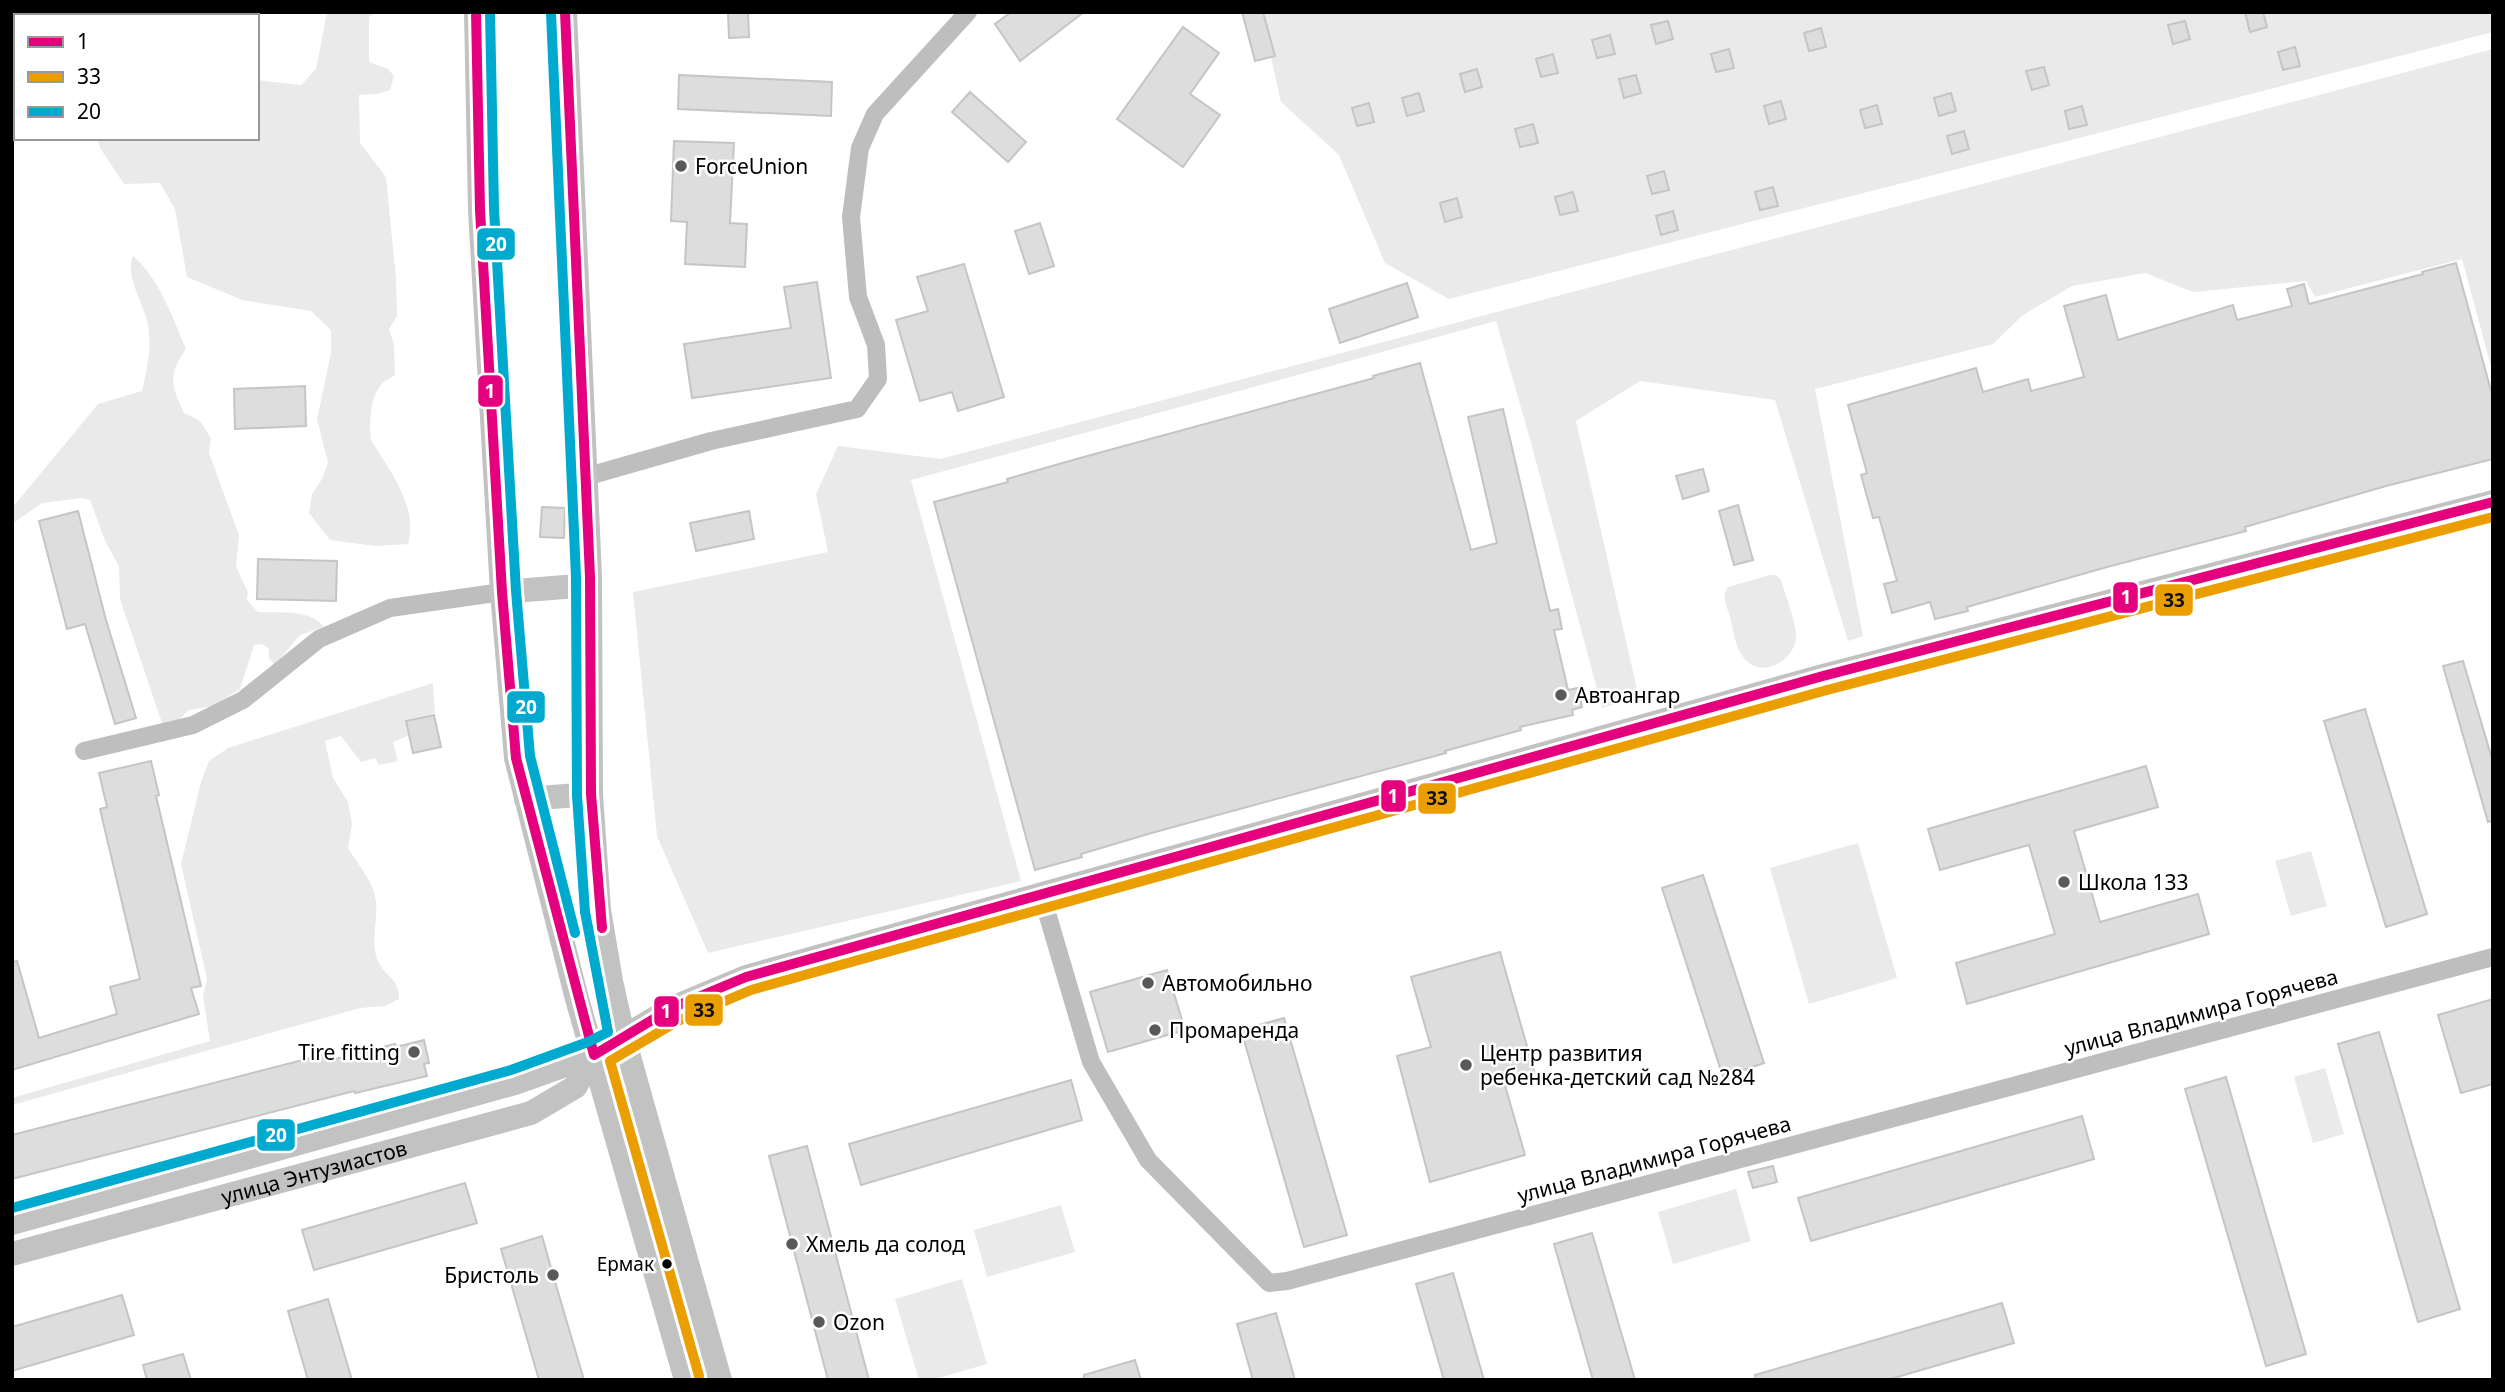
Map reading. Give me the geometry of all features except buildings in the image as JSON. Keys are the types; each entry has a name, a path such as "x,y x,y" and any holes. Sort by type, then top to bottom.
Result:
{"main road":[{"path":"477,12 480,209 502,592 516,758 578,999 686,1380"},
{"path":"565,12 590,585 591,794 599,910 624,1039 720,1380"},
{"name":"улица Энтузиастов","path":"12,1223 515,1083 594,1055 672,1008 746,977 1823,676 2493,502"},
{"path":"502,592 590,585"},
{"path":"526,799 591,794"},
{"name":"улица Энтузиастов","path":"12,1254 531,1113 575,1087 594,1055"}],"street":[{"path":"585,477 710,441 857,409 878,379 876,345 858,297 851,217 860,148 875,114 968,12"},
{"path":"84,751 193,725 243,700 319,639 390,608 502,592"},
{"name":"улица Владимира Горячева","path":"1042,896 1091,1062 1141,1149 1148,1160 1269,1283 1294,1279 2493,957"}],"shaded area":[{"path":"49,12 193,12 192,14"},
{"path":"327,12 376,12 369,17 369,62 388,69 394,76 390,90 359,95 360,143 386,177 397,316 389,329 394,344 395,375 377,390 372,403 371,440 394,476 406,503 410,530 408,544 375,546 330,540 309,513 312,494 328,463 317,419 331,353 331,330 311,311 242,300 187,277 175,209 160,183 124,184 98,140 259,140 259,80 301,85 316,69"},
{"path":"1261,12 2493,12 2493,32 1449,299 1385,263 1339,155 1281,102"},
{"path":"2493,49 2493,374 2462,259 2315,297 2306,281 2193,292 2145,273 2072,286 2023,315 1993,344 1815,389 1863,636 1848,641 1775,400 1640,381 1576,421 1639,698 1602,708 1496,321 911,480 1021,881 708,953 657,836 633,592 828,552 816,494 838,446 940,459"},
{"path":"133,256 158,287 186,349 176,366 174,387 184,413 200,421 211,438 209,453 239,535 236,567 248,592 247,600 258,612 303,615 319,621 324,627 300,635 275,665 269,658 269,649 262,644 254,645 240,689 213,706 189,710 171,727 163,726 120,599 119,566 105,541 90,500 82,498 42,503 12,524 12,508 98,404 142,391 149,334 131,272"},
{"path":"1776,575 1781,580 1793,617 1796,638 1788,655 1781,662 1765,668 1756,667 1741,654 1725,594 1728,587"},
{"path":"433,683 435,713 405,720 408,736 393,742 398,761 379,765 375,758 361,762 341,736 325,741 333,778 348,802 352,824 348,848 367,877 375,896 375,953 381,967 397,986 399,999 385,1006 360,1008 12,1105 12,1098 210,1041 203,996 207,979 181,864 201,782 209,761 228,748"},
{"path":"1858,843 1897,978 1809,1004 1770,868"},
{"path":"2311,851 2327,906 2291,916 2275,861"},
{"path":"2325,1068 2344,1134 2313,1143 2294,1077"},
{"path":"1736,1189 1751,1241 1673,1264 1658,1212"},
{"path":"1061,1205 1075,1252 987,1277 974,1230"},
{"path":"962,1279 987,1364 932,1380 919,1380 895,1299"}],"transit line":[{"name":"1","path":"476,12 480,210 502,592 516,758 594,1055 672,1008 746,977 1823,676 2493,502"},
{"name":"20","path":"490,12 494,209 516,591 530,756 575,933"},
{"name":"1","path":"565,12 590,577 591,794 602,928"},
{"name":"20","path":"12,1208 511,1070 608,1032 585,912 577,795 576,577 551,13"},
{"name":"33","path":"699,1376 610,1061 678,1021 751,990 1827,690 2493,517"}],"place":[{"name":"ForceUnion","path":"681,166"},
{"name":"Автоангар","path":"1561,695"},
{"name":"Школа 133","path":"2064,882"},
{"name":"Автомобильно","path":"1148,983"},
{"name":"Промаренда","path":"1155,1030"},
{"name":"Tire fitting","path":"414,1052"},
{"name":"Центр развития ребенка-детский сад №284","path":"1466,1065"},
{"name":"Хмель да солод","path":"792,1244"},
{"name":"Ермак","path":"667,1264"},
{"name":"Бристоль","path":"553,1275"},
{"name":"Ozon","path":"819,1322"}]}
